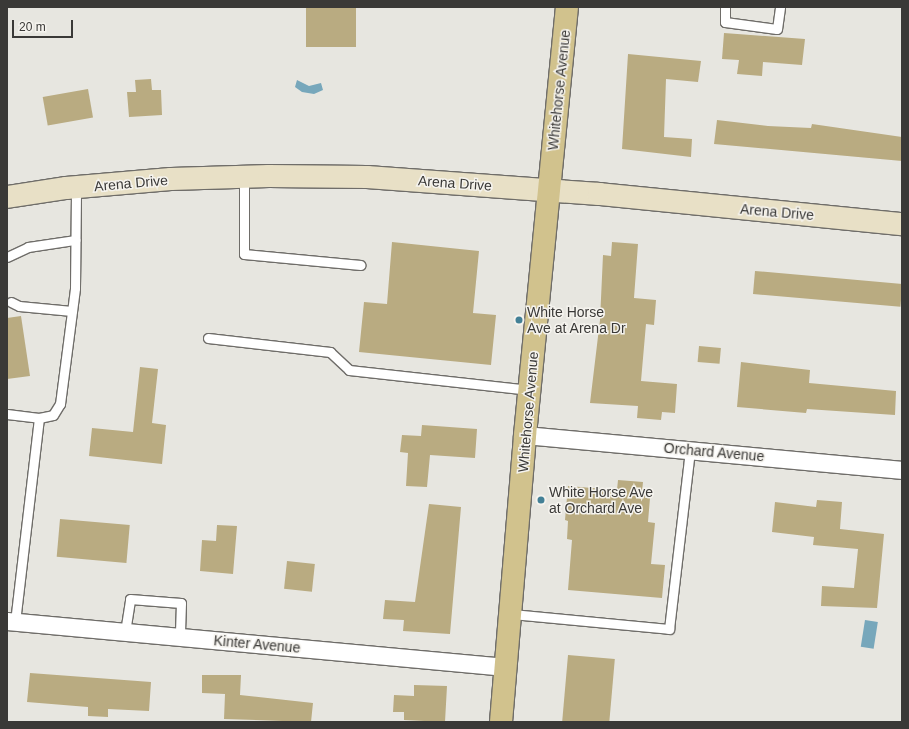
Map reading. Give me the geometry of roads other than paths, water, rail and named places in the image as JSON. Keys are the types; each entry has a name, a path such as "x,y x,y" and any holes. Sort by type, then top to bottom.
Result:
{"main road":[{"name":"Whitehorse Avenue","path":"501,722 525,435 567,7"},
{"name":"Arena Drive","path":"7,197 76,188 244,176 368,177 549,190 902,224"}],"street":[{"name":"Orchard Avenue","path":"525,435 902,470"},
{"name":"Kinter Avenue","path":"11,622 506,667"}],"lane":[{"path":"725,7 725,22 777,29 780,7"},
{"path":"244,176 244,254 360,265"},
{"path":"7,414 39,418 54,415 60,404 72,311 76,188"},
{"path":"7,257 28,247 75,240"},
{"path":"11,302 19,306 72,311"},
{"path":"208,338 330,352 349,370 530,390"},
{"path":"11,622 39,418"},
{"path":"511,614 669,629 690,450"},
{"path":"125,632 130,599 181,603 180,637"}],"water":[{"path":"297,80 309,86 321,83 323,90 314,94 302,92 295,87"},
{"path":"865,620 878,622 874,649 861,647"}],"place":[{"name":"White Horse Ave at Arena Dr","path":"519,320"},
{"name":"White Horse Ave at Orchard Ave","path":"541,500"}]}
